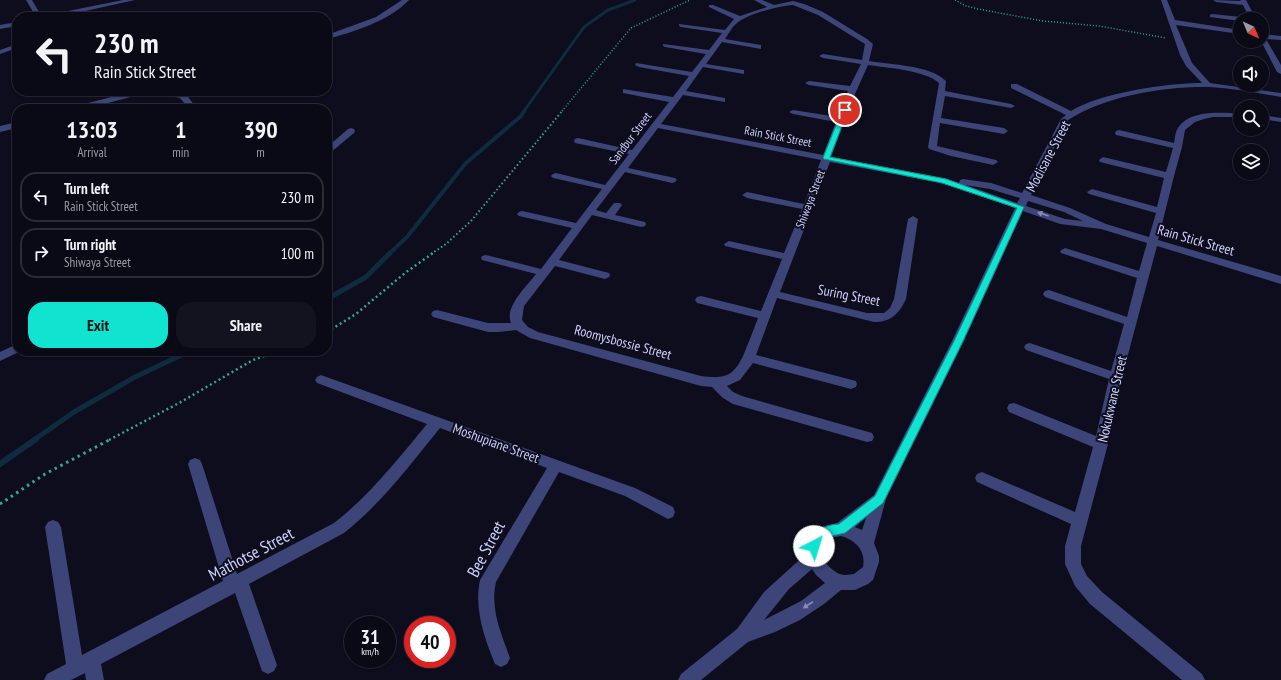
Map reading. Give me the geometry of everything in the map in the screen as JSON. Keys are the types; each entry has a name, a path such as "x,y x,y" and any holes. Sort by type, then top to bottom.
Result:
{"street":[{"path":"29,0 37,12"},
{"path":"73,12 132,0"},
{"path":"332,35 371,22 392,11 406,0"},
{"path":"757,0 774,7"},
{"path":"1164,0 1184,55 1189,64 1208,85"},
{"path":"1216,0 1245,2 1250,12"},
{"name":"Sandbur Street","path":"521,327 516,322 516,311 734,22 740,18 790,3 803,5"},
{"name":"Shiwaya Street","path":"719,382 732,379 740,373 748,357 774,294 806,207 853,89 865,63 869,44 803,5"},
{"path":"711,6 740,18"},
{"path":"1212,16 1233,18"},
{"path":"0,27 12,25"},
{"path":"681,25 727,32"},
{"path":"1173,25 1233,32"},
{"path":"1269,37 1281,38"},
{"path":"720,40 758,47"},
{"path":"665,45 711,53"},
{"path":"0,52 12,48"},
{"path":"1268,48 1281,72"},
{"path":"823,56 923,72 937,77 943,81 932,147 950,153 993,162"},
{"path":"639,65 694,75"},
{"path":"702,65 741,72"},
{"path":"809,83 853,89"},
{"name":"Modisane Street","path":"866,544 879,499 958,341 1023,202 1065,119 1070,114 1089,105 1147,90 1208,85 1281,95"},
{"path":"1014,86 1070,114"},
{"path":"626,91 674,100"},
{"path":"681,92 722,100"},
{"path":"942,93 1011,106"},
{"path":"95,104 124,96"},
{"path":"793,112 841,120"},
{"name":"Nokukwane Street","path":"1196,680 1096,598 1081,581 1073,564 1073,546 1101,444 1130,322 1178,147 1181,130 1192,120 1213,115 1233,115"},
{"path":"1269,118 1281,120"},
{"path":"937,120 1004,132"},
{"path":"0,129 12,126"},
{"name":"Rain Stick Street","path":"655,126 944,181 1023,202 1064,222 1102,226 1281,280"},
{"path":"332,147 351,131"},
{"path":"1119,133 1178,147"},
{"path":"578,141 635,153"},
{"path":"1103,160 1169,176"},
{"path":"622,169 672,180"},
{"path":"556,176 608,188"},
{"path":"1092,192 1161,211"},
{"path":"747,195 806,207"},
{"path":"608,216 617,205"},
{"path":"590,212 641,224"},
{"path":"522,214 579,227"},
{"name":"Suring Street","path":"774,294 867,317 879,318 891,315 900,299 913,219"},
{"path":"729,244 788,257"},
{"path":"1065,251 1143,276"},
{"path":"486,258 544,273"},
{"path":"553,262 605,275"},
{"path":"1049,294 1130,322"},
{"path":"701,300 764,316"},
{"path":"437,314 492,329 521,327"},
{"name":"Roomysbossie Street","path":"521,327 534,334 701,381 719,382"},
{"path":"1030,348 1116,377"},
{"path":"0,357 12,351"},
{"path":"748,357 851,384"},
{"name":"Moshupiane Street","path":"321,380 630,492 668,512"},
{"path":"719,382 728,395 738,400 868,437"},
{"path":"1014,408 1101,444"},
{"name":"Mathotse Street","path":"53,680 237,584 339,528 358,515 376,496 437,422"},
{"path":"195,464 237,584 268,665"},
{"name":"Bee Street","path":"501,658 487,620 485,592 488,580 556,465"},
{"path":"982,478 1080,521"},
{"name":"Modisane Street","path":"687,680 744,636 770,598 814,556 814,546 817,539 823,533 841,529 879,499"},
{"path":"53,527 75,668"},
{"path":"814,556 822,571 839,581 856,582 869,573 872,566 872,559 866,544 851,532 841,529"},
{"name":"Modisane Street","path":"744,636 763,630 783,621 826,594 839,581"},
{"path":"91,660 95,680"}],"path":[{"path":"332,329 356,314 405,273 446,244 471,222 527,152 585,85 631,28 690,0"},
{"path":"955,0 966,6 978,9 1043,20 1100,26 1178,41"},
{"path":"0,504 45,474 179,403 253,360 264,356"}],"waterway":[{"path":"524,111 584,27 608,10 635,0"},
{"path":"389,254 407,237 465,164 521,116 525,110"},
{"path":"332,296 366,277 389,254"},
{"path":"34,440 74,412 135,377 179,356"},
{"path":"0,464 36,439"}],"route":[{"path":"814,546 817,539 823,533 841,529 879,499 958,341 1021,207 944,181 826,158 845,110"}]}
